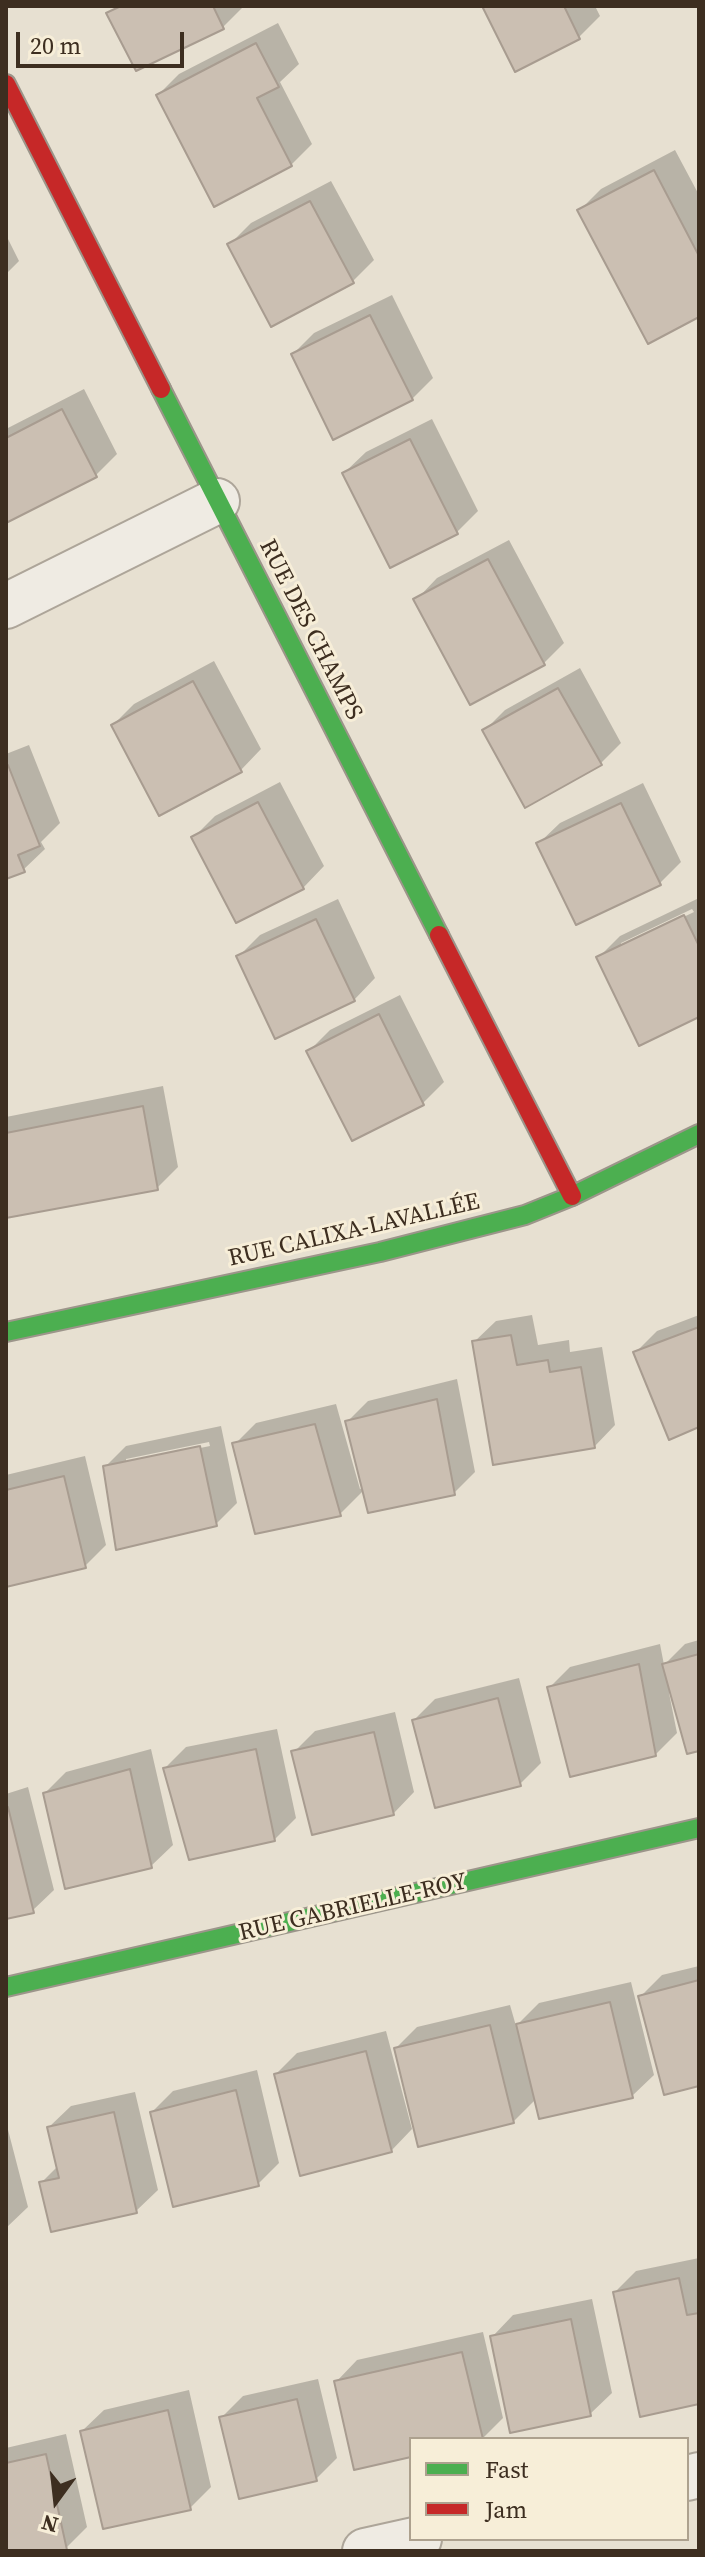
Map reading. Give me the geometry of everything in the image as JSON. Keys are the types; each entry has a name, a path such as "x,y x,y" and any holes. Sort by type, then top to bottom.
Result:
{"street":[{"name":"RUE DES CHAMPS","path":"6,84 572,1196"},
{"path":"6,606 217,501"},
{"name":"RUE CALIXA-LAVALLÉE","path":"6,1332 380,1252 525,1215 572,1196 699,1134"},
{"name":"RUE GABRIELLE-ROY","path":"6,1987 699,1828"},
{"path":"365,2551 410,2541"}],"building":[{"path":"121,6 213,6 224,29 136,71 106,13"},
{"path":"482,6 564,6 580,39 515,72"},
{"path":"256,43 279,87 257,98 292,166 214,207 156,95"},
{"path":"654,170 699,256 699,317 648,344 577,210"},
{"path":"310,201 354,283 271,327 227,244"},
{"path":"370,315 413,400 333,440 291,354"},
{"path":"62,409 97,477 6,523 6,438"},
{"path":"410,439 458,534 390,568 342,473"},
{"path":"488,559 545,665 470,705 413,599"},
{"path":"193,681 242,772 159,816 111,725"},
{"path":"558,688 602,765 525,808 482,730"},
{"path":"6,765 40,846 18,855 25,872 6,879"},
{"path":"258,802 304,889 236,923 191,837"},
{"path":"621,803 661,885 576,925 536,843"},
{"path":"684,915 699,946 699,1017 639,1046 596,957"},
{"path":"316,919 355,1001 275,1039 236,956"},
{"path":"379,1014 424,1105 352,1141 306,1051"},
{"path":"143,1106 158,1190 6,1218 6,1133"},
{"path":"699,1327 699,1427 669,1440 633,1352"},
{"path":"511,1335 517,1365 548,1360 550,1372 581,1367 595,1448 493,1465 472,1341"},
{"path":"437,1399 455,1495 368,1513 345,1421"},
{"path":"315,1424 341,1516 255,1534 232,1443"},
{"path":"200,1446 217,1526 116,1550 103,1466"},
{"path":"64,1476 86,1568 6,1587 6,1490"},
{"path":"699,1654 699,1751 687,1754 662,1664"},
{"path":"639,1664 656,1756 570,1777 547,1687"},
{"path":"498,1698 521,1786 435,1808 412,1720"},
{"path":"374,1732 394,1815 312,1835 291,1751"},
{"path":"256,1749 275,1841 189,1860 163,1768"},
{"path":"130,1769 152,1868 65,1889 43,1793"},
{"path":"6,1808 34,1913 6,1919"},
{"path":"699,1980 699,2086 664,2095 638,1996"},
{"path":"610,2002 633,2098 539,2119 516,2024"},
{"path":"490,2025 514,2123 418,2147 394,2048"},
{"path":"366,2051 392,2152 300,2176 274,2074"},
{"path":"236,2090 259,2186 173,2207 150,2112"},
{"path":"114,2112 137,2213 51,2232 39,2182 59,2178 47,2127"},
{"path":"679,2278 687,2315 699,2313 699,2404 640,2417 613,2292"},
{"path":"571,2319 591,2416 510,2433 490,2336"},
{"path":"462,2352 483,2437 409,2437 409,2457 354,2470 334,2381"},
{"path":"297,2399 317,2481 239,2499 219,2417"},
{"path":"168,2410 191,2510 103,2529 80,2431"},
{"path":"46,2454 67,2550 6,2551 6,2463"}],"traffic: fast":[{"path":"161,389 439,935"},
{"path":"6,1332 380,1252 525,1215 572,1196 699,1134"},
{"path":"6,1987 699,1828"}],"traffic: jam":[{"path":"6,84 161,389"},
{"path":"439,935 572,1196"}]}
